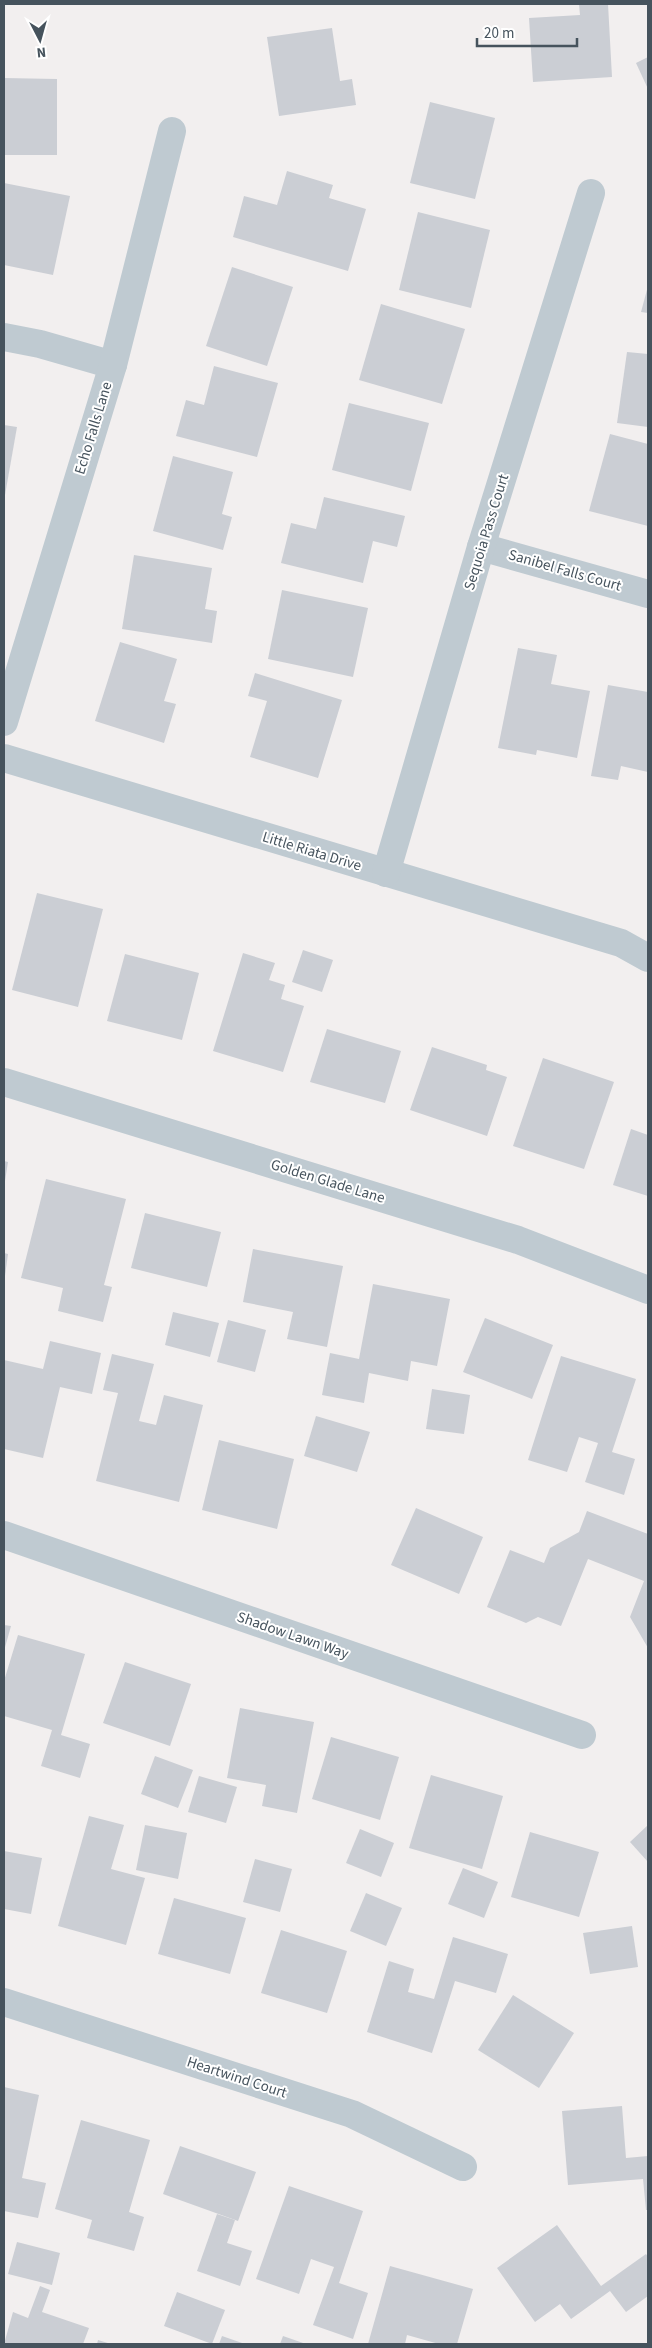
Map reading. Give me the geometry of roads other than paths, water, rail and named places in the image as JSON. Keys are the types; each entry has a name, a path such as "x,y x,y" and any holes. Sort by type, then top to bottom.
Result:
{"street":[{"name":"Echo Falls Lane","path":"4,722 112,365 172,131"},
{"name":"Sequoia Pass Court","path":"386,872 481,547 591,193"},
{"path":"4,337 40,344 112,365"},
{"name":"Sanibel Falls Court","path":"481,547 648,594"},
{"name":"Little Riata Drive","path":"4,758 621,943 648,958"},
{"name":"Little Riata Drive","path":"621,943 648,945"},
{"name":"Golden Glade Lane","path":"4,1082 518,1240 648,1290"},
{"name":"Shadow Lawn Way","path":"4,1535 582,1736"},
{"name":"Heartwind Court","path":"4,2002 352,2114 463,2167"}]}
